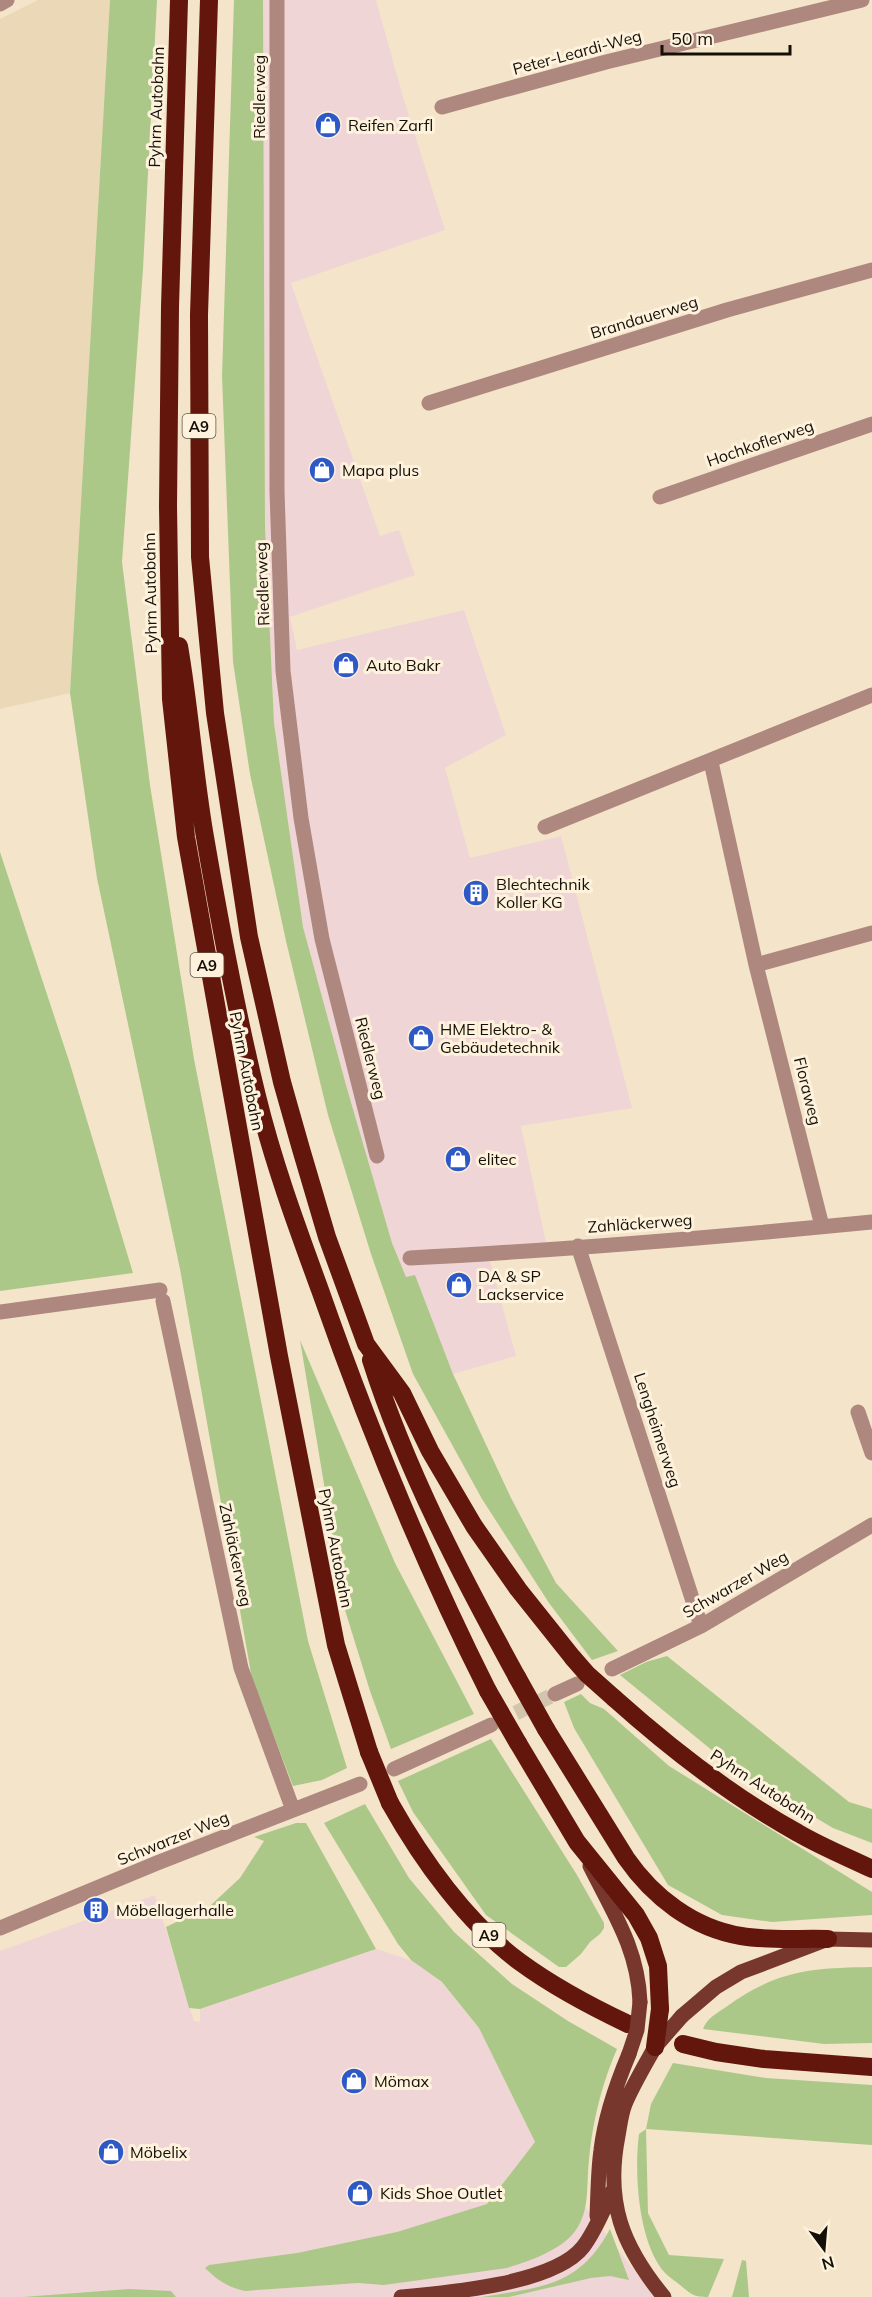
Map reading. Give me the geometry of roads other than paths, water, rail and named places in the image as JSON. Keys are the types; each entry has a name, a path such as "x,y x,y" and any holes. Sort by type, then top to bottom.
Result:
{"highway":[{"name":"Pyhrn Autobahn","path":"179,0 170,307 171,699 186,837 207,963 317,1556 336,1645 369,1752 390,1803 432,1871 483,1929 518,1961 558,1988 627,2024"},
{"name":"Pyhrn Autobahn","path":"209,0 199,315 200,557 215,713 249,937 282,1082 327,1237 366,1344 402,1393 430,1451 474,1526 518,1589 573,1658 587,1674 641,1723 723,1787 799,1834 872,1869"},
{"path":"170,588 188,697 205,835 227,954 258,1098 291,1209 366,1416 458,1631 518,1743 578,1842 636,1915 649,1938 658,1966 660,2009 651,2054"},
{"path":"366,1344 385,1403 434,1514 517,1677 546,1729 640,1878 661,1898 687,1917 717,1930 742,1936 828,1939"},
{"path":"683,2044 716,2052 764,2059 872,2067"}],"main road":[{"path":"578,1842 634,1955 639,1982 640,2002 637,2031 613,2094 601,2150 597,2222"},
{"path":"664,2297 647,2276 630,2248 613,2190 616,2150 624,2105 651,2054 682,2016 716,1987 741,1972 828,1939 872,1940"},
{"path":"401,2297 482,2287 550,2270 567,2261 582,2248 613,2190"}],"street":[{"path":"0,4 7,0"},
{"name":"Riedlerweg","path":"277,0 277,492 283,671 300,807 322,939 377,1156"},
{"name":"Peter-Leardi-Weg","path":"442,106 606,62 861,0"},
{"name":"Brandauerweg","path":"429,403 727,310 872,270"},
{"name":"Hochkoflerweg","path":"660,497 872,424"},
{"path":"545,827 711,762 872,695"},
{"name":"Floraweg","path":"711,762 756,965 822,1226"},
{"path":"756,965 872,933"},
{"name":"Zahläckerweg","path":"410,1258 759,1234 872,1222"},
{"name":"Lengheimerweg","path":"578,1246 701,1626"},
{"name":"Zahläckerweg","path":"0,1312 162,1296 241,1668 293,1810"},
{"path":"858,1412 872,1453"},
{"name":"Schwarzer Weg","path":"612,1669 701,1626 872,1525"},
{"path":"555,1695 578,1684"},
{"path":"394,1769 491,1725"},
{"name":"Schwarzer Weg","path":"1,1923 360,1784"}],"tunnel":[{"path":"495,1723 555,1694"}],"place":[{"name":"Reifen Zarfl","path":"328,125"},
{"name":"Mapa plus","path":"322,470"},
{"name":"Auto Bakr","path":"346,665"},
{"name":"Blechtechnik Koller KG","path":"476,893"},
{"name":"HME Elektro- & Gebäudetechnik","path":"421,1038"},
{"name":"elitec","path":"458,1159"},
{"name":"DA & SP Lackservice","path":"459,1285"},
{"name":"Möbellagerhalle","path":"96,1910"},
{"name":"Mömax","path":"354,2081"},
{"name":"Möbelix","path":"111,2152"},
{"name":"Kids Shoe Outlet","path":"360,2193"}]}
